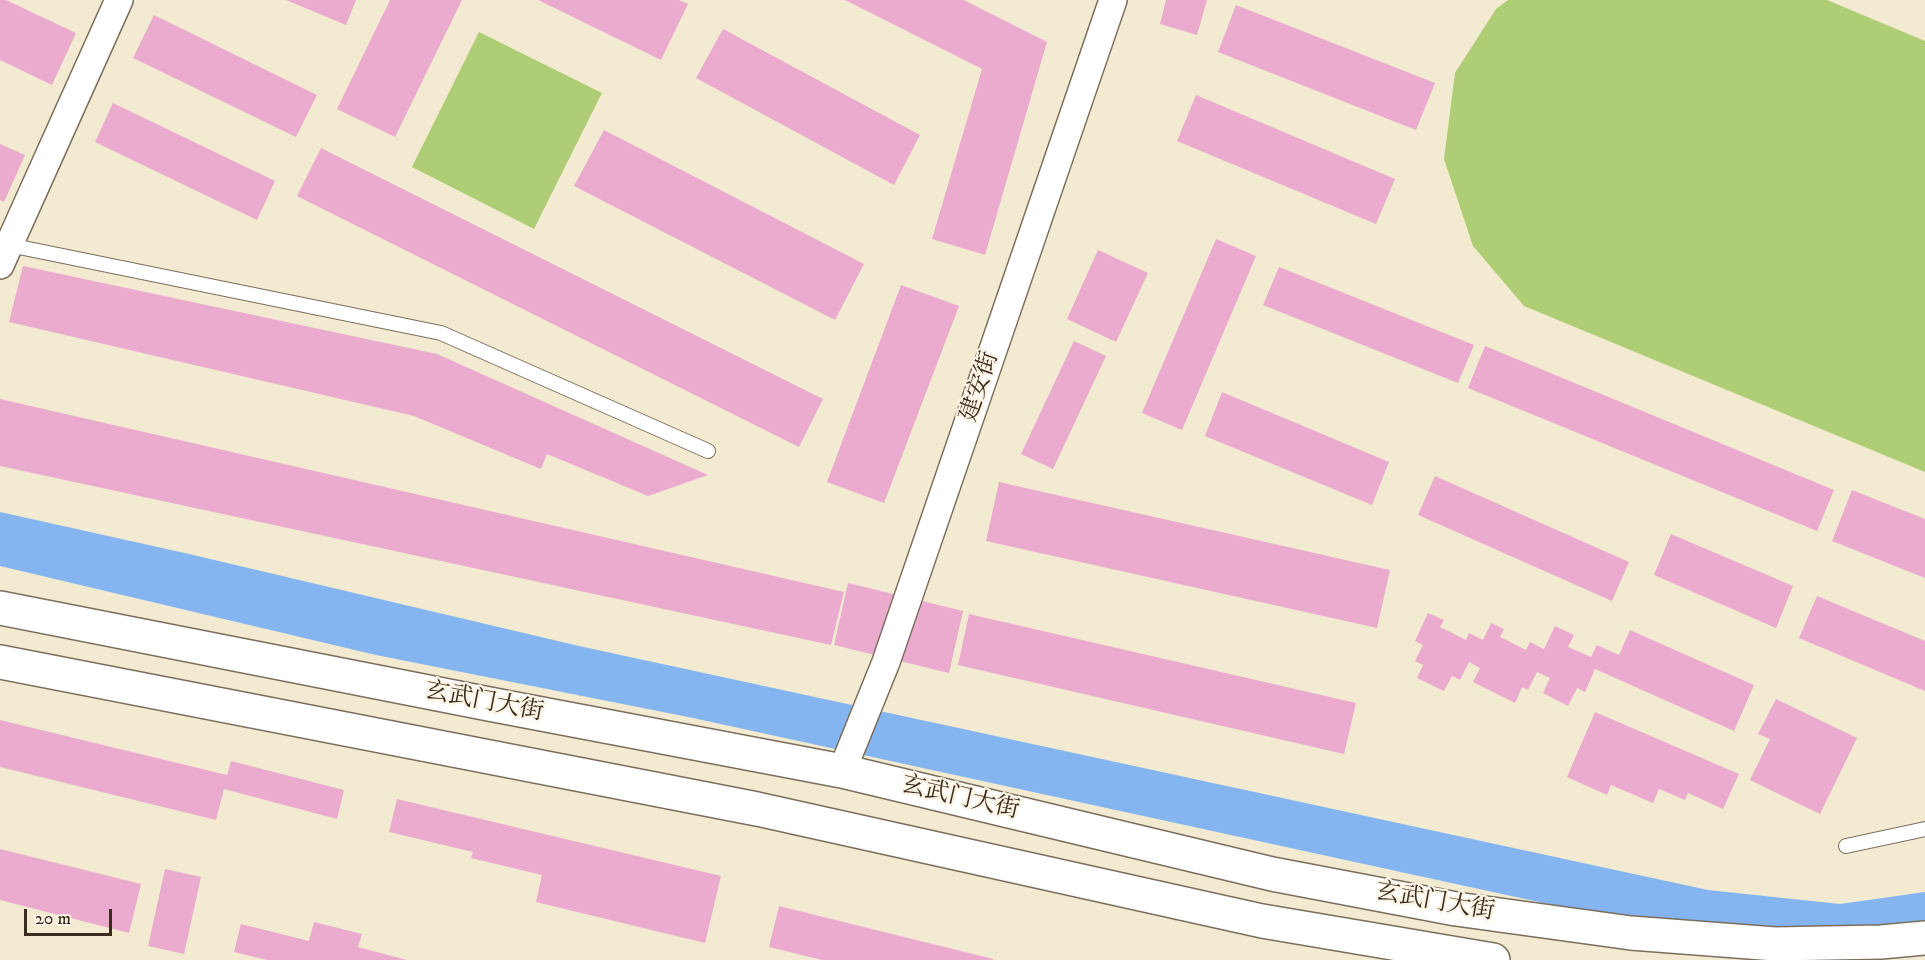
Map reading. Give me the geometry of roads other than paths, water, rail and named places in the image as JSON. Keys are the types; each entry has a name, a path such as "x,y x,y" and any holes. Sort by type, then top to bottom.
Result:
{"main road":[{"name":"玄武门大街","path":"0,608 842,771 1272,874 1456,909 1631,933 1775,944 1881,942 1925,938"},
{"name":"玄武门大街","path":"0,662 757,809 1262,921 1493,960"}],"street":[{"path":"5,255 119,0"},
{"name":"建安街","path":"842,771 886,662 1108,2"}],"lane":[{"path":"5,255 441,333 708,451"},
{"path":"1846,846 1925,829"}],"water":[{"path":"0,512 579,646 1708,890 1840,904 1925,892 1925,940 1626,921 693,718 376,655 0,566"}]}
